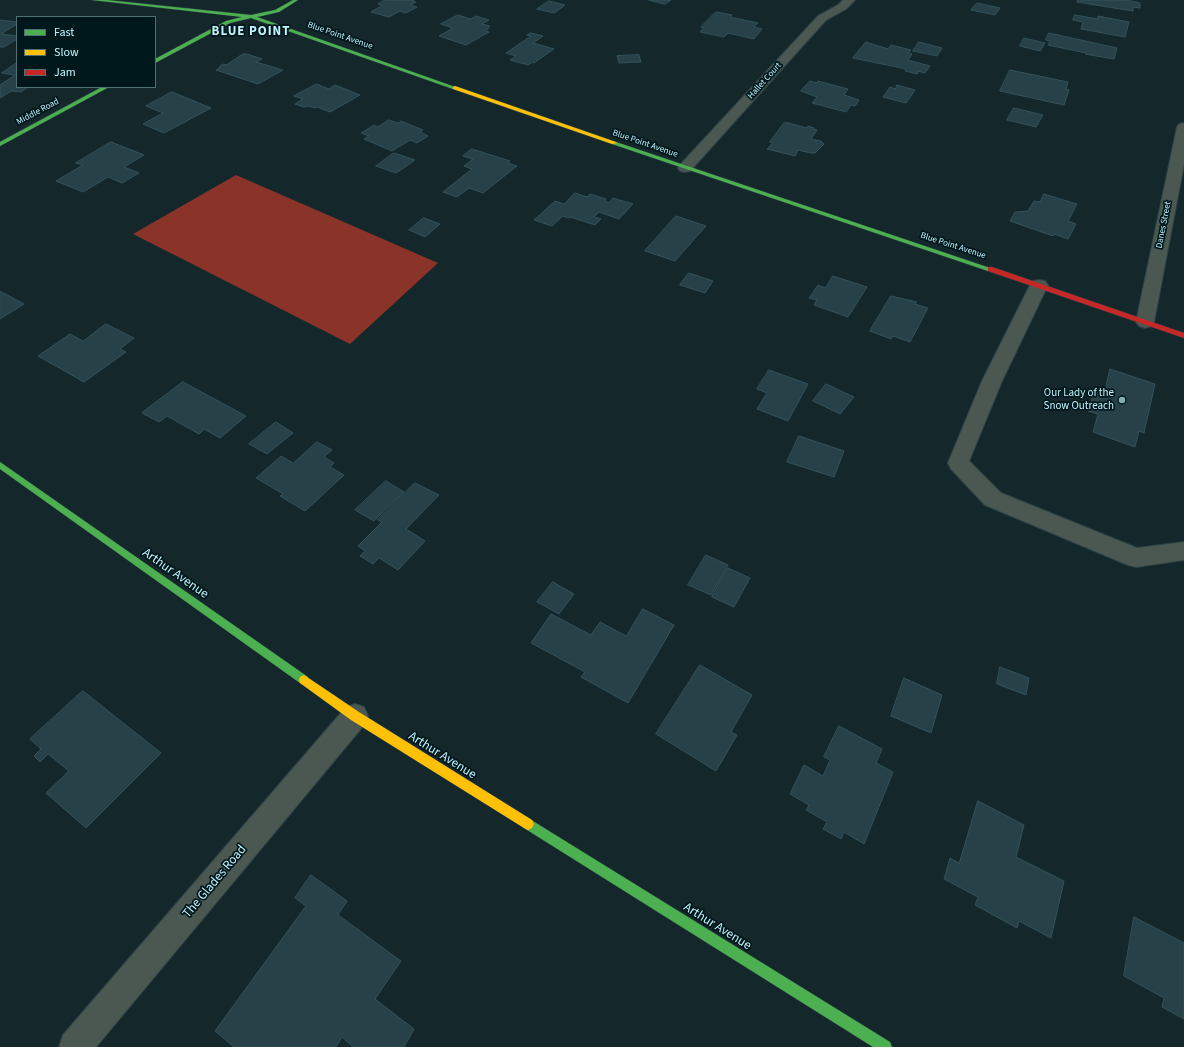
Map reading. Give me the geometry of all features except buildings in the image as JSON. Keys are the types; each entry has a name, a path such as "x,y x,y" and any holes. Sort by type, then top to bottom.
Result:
{"street":[{"name":"Blue Point Avenue","path":"94,0 253,16 685,168 1039,285 1184,336"},
{"path":"156,60 228,22 277,11 296,0"},
{"name":"Hallet Court","path":"685,168 822,18 842,7 848,0"},
{"name":"Middle Road","path":"0,144 104,88"},
{"name":"Danes Street","path":"1145,322 1184,127"},
{"path":"1039,285 992,381 958,463 993,498 1136,558 1184,550"},
{"name":"Arthur Avenue","path":"0,465 355,716 885,1047"},
{"name":"The Glades Road","path":"75,1047 355,716"}],"shaded area":[{"path":"236,175 438,263 350,344 133,234"}],"traffic: fast":[{"path":"94,0 253,17 455,88"},
{"path":"156,60 228,22 277,11 296,0"},
{"path":"0,144 104,88"},
{"path":"614,143 990,269"},
{"path":"0,465 304,680"},
{"path":"528,824 885,1047"}],"traffic: slow":[{"path":"455,88 614,143"},
{"path":"304,680 355,716 528,824"}],"traffic: jam":[{"path":"990,269 1184,336"}],"place":[{"name":"Our Lady of the Snow Outreach","path":"1122,400"}],"district":[{"name":"BLUE POINT","path":"251,32"}]}
